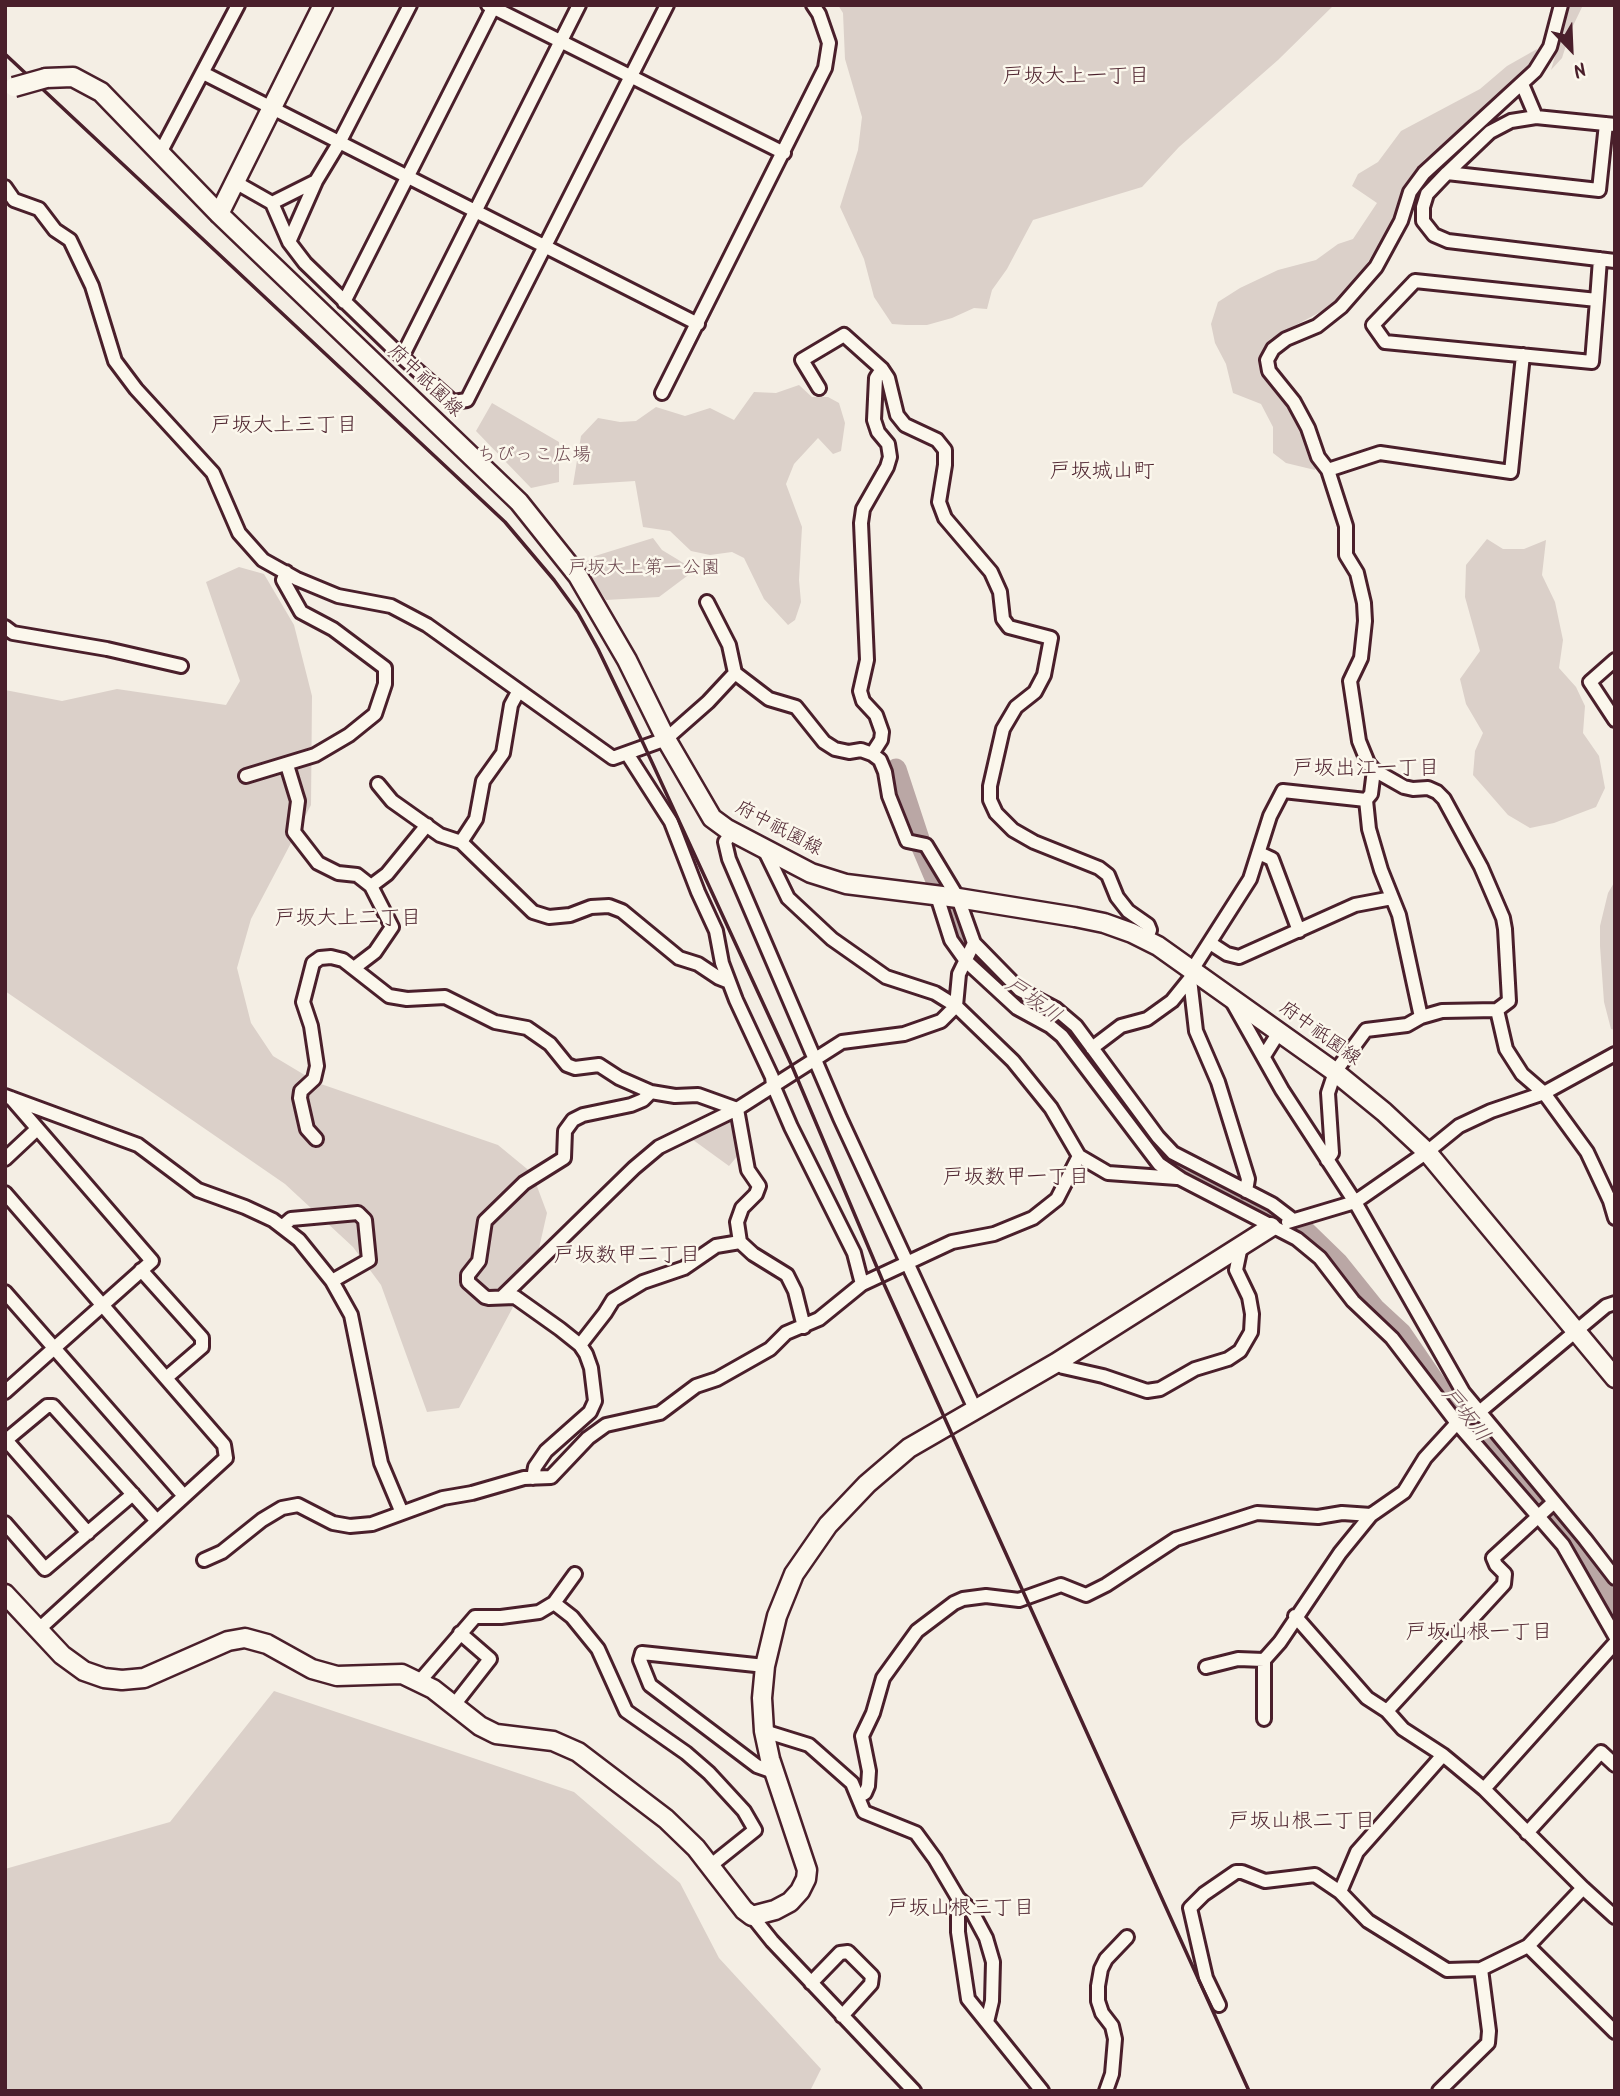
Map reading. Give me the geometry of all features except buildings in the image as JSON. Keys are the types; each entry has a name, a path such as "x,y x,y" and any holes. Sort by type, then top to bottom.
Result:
{"main road":[{"path":"219,214 323,5"},
{"name":"府中祇園線","path":"10,88 46,78 73,77 101,92 219,214 519,502 578,576 627,660 666,739 712,818 732,832 811,873 846,884 958,898 1104,923 1146,939 1335,1072 1427,1152 1615,1378"},
{"path":"5,1594 62,1655 84,1671 104,1678 144,1678 228,1640 245,1638 267,1644 312,1669 337,1676 402,1674 419,1682 480,1726 496,1734 553,1741 578,1752 666,1819 696,1848 744,1910 752,1916 775,1910 790,1902 806,1879 804,1861 774,1772 764,1731 762,1698 765,1666 778,1616 794,1574 828,1525 867,1484 909,1448 1056,1363 1271,1227"}],"street":[{"path":"160,153 238,5"},
{"path":"289,242 316,181 339,143 410,5"},
{"path":"402,357 579,5"},
{"path":"235,182 272,203 289,242 305,264 402,357 453,402 467,400 667,5"},
{"path":"662,393 825,68 829,43 813,5"},
{"path":"1327,1160 1332,1153 1328,1093 1335,1072 1366,1030 1407,1025 1421,1017 1442,1011 1497,1010 1509,1001 1505,929 1503,918 1481,867 1444,799 1428,788 1404,787 1374,770 1368,763 1359,741 1350,681 1361,658 1364,603 1357,573 1346,555 1346,526 1328,470 1318,457 1308,428 1294,402 1269,371 1267,360 1273,349 1286,339 1317,326 1341,307 1376,267 1401,221 1410,192 1424,173 1535,71 1550,47 1561,5"},
{"path":"344,302 491,7 784,153"},
{"path":"203,73 698,324"},
{"path":"1522,84 1535,117"},
{"path":"1447,173 1599,190 1611,125 1535,117 1511,121 1490,132 1447,173 1427,194 1423,221 1434,235 1448,241 1615,261"},
{"path":"272,203 316,181"},
{"path":"5,187 14,200 39,209 55,230 70,240 92,286 116,361 136,389 213,473 239,533 263,560 338,596 391,607 427,625 613,758 628,755 666,739 708,702 735,673"},
{"path":"1597,300 1415,281 1373,325 1385,342 1592,362 1597,300 1600,260"},
{"path":"819,388 802,360 844,335 882,369 888,378 897,415 905,425 937,440 945,450 939,502 946,518 991,572 1000,592 1003,619 1009,627 1051,638 1045,675 1035,692 1016,707 1003,729 990,786 990,800 996,813 1013,830 1034,842 1099,868 1108,875 1117,897 1128,911 1148,925 1150,930 1146,939"},
{"path":"1328,470 1380,453 1511,472 1523,355"},
{"path":"872,754 881,740 882,732 876,715 863,701 860,691 867,660 861,523 863,509 890,457 888,444 878,432 874,420 876,378 882,369"},
{"path":"246,776 315,755 349,734 375,713 385,684 385,668 333,629 301,612 283,580 286,572"},
{"path":"707,602 729,645 735,673 769,699 796,707 824,742 835,749 849,752 861,750 880,760 889,796 907,841 926,845 958,898 974,943 1020,990 1066,1017 1172,1153 1272,1204 1293,1220"},
{"path":"5,627 13,633 107,649 181,666"},
{"path":"1615,660 1590,682 1615,720"},
{"path":"461,842 476,818 483,781 503,752 511,705 518,692"},
{"path":"628,755 671,822 716,931 729,982 772,1077 791,1127 854,1254 862,1284"},
{"path":"287,765 298,801 294,832 318,863 338,873 357,875 371,886 392,927 374,952 354,968"},
{"path":"1374,770 1371,794 1366,800 1369,829 1403,933 1421,1017"},
{"path":"378,784 392,801 440,835 461,842 533,912 550,917 570,915 591,907 609,906 622,911 679,958 698,964 729,982"},
{"path":"1092,1048 1121,1026 1147,1018 1172,1001 1193,974 1250,879 1270,816 1283,791 1366,800"},
{"path":"371,886 387,874 427,825"},
{"path":"732,832 725,842 729,859 845,1129 975,1409"},
{"path":"764,849 788,898 832,939 886,977 935,993 956,1006 1013,1060 1051,1108 1079,1156 1108,1173 1181,1179"},
{"path":"1259,853 1272,859 1299,931"},
{"path":"937,897 951,940 966,961 1017,1008 1062,1035 1159,1164 1181,1179 1297,1239 1320,1258 1353,1301 1392,1338 1547,1509 1614,1574"},
{"path":"1210,943 1227,954 1239,957 1354,905 1392,898"},
{"path":"502,1297 659,1147 737,1109 842,1041 904,1034 942,1021 956,1006 959,974 974,943"},
{"path":"316,1139 307,1129 300,1098 301,1091 314,1079 317,1066 311,1026 303,1002 313,963 320,958 331,957 343,960 389,996 407,999 445,997 495,1022 527,1028 550,1044 566,1065 575,1068 599,1065 619,1078 651,1092 675,1096 698,1095 737,1109"},
{"path":"1193,974 1196,1031 1218,1082 1248,1180 1246,1191"},
{"path":"1228,996 1282,1090 1355,1202 1463,1392 1466,1418 1547,1509 1563,1545 1615,1636"},
{"path":"1497,1010 1506,1049 1513,1062 1544,1093 1587,1152 1615,1218"},
{"path":"1264,1056 1279,1032"},
{"path":"1271,1227 1355,1202 1427,1152 1459,1126 1491,1111 1544,1093 1615,1054"},
{"path":"533,1478 546,1451 590,1412 595,1401 591,1368 580,1345 515,1297 485,1297 468,1282 468,1275 480,1261 485,1221 523,1182 564,1158 565,1132 573,1120 583,1115 631,1105 643,1100 651,1092"},
{"path":"6,1391 152,1261 8,1096"},
{"path":"8,1096 138,1145 198,1189 273,1220 299,1240 332,1281 351,1315 381,1463 402,1513"},
{"path":"737,1109 748,1170 759,1186 756,1195 742,1208 737,1222 740,1242 752,1254 787,1275 795,1291 804,1327"},
{"path":"5,1159 37,1129"},
{"path":"204,1560 222,1552 262,1520 282,1508 298,1506 333,1523 350,1527 372,1524 443,1498 506,1483 551,1477 588,1438 606,1425 660,1413 696,1386 717,1379 770,1349 786,1333 819,1319 862,1284 953,1242 994,1234 1033,1218 1057,1199 1079,1156"},
{"path":"5,1193 224,1445 226,1458 38,1630"},
{"path":"282,1227 291,1219 358,1213 365,1220 369,1260 332,1281"},
{"path":"580,1345 613,1300 643,1282 684,1268 716,1246 740,1242"},
{"path":"1056,1363 1147,1391 1160,1389 1195,1369 1228,1359 1240,1350 1251,1332 1249,1297 1236,1270 1241,1246"},
{"path":"141,1270 202,1338 202,1347 166,1378"},
{"path":"5,1292 184,1496"},
{"path":"1264,1719 1264,1660 1280,1642 1340,1553 1371,1515 1404,1492 1426,1458 1466,1418 1606,1306 1615,1303"},
{"path":"88,1533 6,1441 47,1406 53,1406 157,1521"},
{"path":"5,1523 45,1569 133,1494"},
{"path":"1387,1711 1504,1584 1505,1574 1493,1558 1547,1509"},
{"path":"858,1797 865,1793 868,1786 869,1771 862,1736 873,1713 883,1678 917,1631 954,1603 986,1596 1019,1600 1061,1585 1086,1595 1177,1539 1257,1513 1318,1517 1342,1513 1371,1515"},
{"path":"419,1682 475,1617 540,1612 554,1603 575,1574"},
{"path":"554,1603 572,1618 598,1649 626,1711 686,1753 709,1773 744,1811 755,1830 710,1866"},
{"path":"1296,1616 1367,1698 1387,1711 1403,1729 1443,1755 1484,1789 1615,1917"},
{"path":"454,1705 490,1659 460,1633"},
{"path":"1484,1789 1615,1643"},
{"path":"765,1666 642,1653 640,1660 650,1685 757,1766 774,1772"},
{"path":"1206,1667 1238,1659 1264,1660"},
{"path":"764,1731 809,1745 852,1783 864,1812 916,1833 981,1928 993,1962 992,2001 987,2022"},
{"path":"1527,1833 1601,1752 1615,1765"},
{"path":"1340,1892 1357,1852 1443,1755"},
{"path":"1219,2005 1206,1978 1190,1908 1227,1876 1242,1872 1265,1881 1315,1875 1340,1892 1368,1921 1447,1970 1481,1969 1528,1946 1583,1888"},
{"path":"958,1898 958,1932 968,1999 1042,2091"},
{"path":"752,1916 772,1941 914,2091"},
{"path":"1106,2091 1112,2074 1115,2039 1112,2026 1102,2013 1098,2001 1098,1986 1106,1959 1127,1937"},
{"path":"1528,1946 1615,2032"},
{"path":"811,1983 840,1953 848,1952 872,1976 871,1984 842,2015"},
{"path":"1439,2091 1488,2043 1489,2031 1481,1969"}],"green space":[{"path":"838,5 1334,5 1278,60 1179,147 1142,187 1033,220 1007,269 992,290 987,309 974,308 927,325 906,325 892,324 874,297 864,259 840,207 858,150 862,117 845,59 843,13"},
{"path":"1570,5 1583,5 1562,58 1551,70"},
{"path":"1537,49 1536,58 1524,74 1461,131 1425,159 1408,182 1396,217 1356,281 1337,303 1270,339 1260,361 1260,375 1280,392 1300,420 1319,462 1315,470 1286,463 1273,453 1273,427 1261,404 1233,393 1226,364 1215,343 1211,324 1218,302 1278,270 1316,260 1338,244 1353,239 1377,203 1352,186 1358,174 1378,162 1401,131 1480,89 1507,66"},
{"path":"799,385 812,397 828,397 839,403 845,423 841,451 833,454 818,438 794,464 786,484 802,527 799,580 801,602 795,620 788,625 764,599 744,558 732,552 710,555 691,551 670,531 643,527 635,481 573,485 581,436 598,418 620,422 636,421 656,407 685,416 710,408 734,420 754,392 776,393"},
{"name":"ちびっこ広場","path":"492,403 559,442 559,482 531,488 476,431"},
{"name":"戸坂大上第一公園","path":"653,538 662,550 695,570 659,597 606,600 582,564 595,556"},
{"path":"1487,539 1503,549 1524,549 1546,540 1542,575 1555,602 1563,640 1559,668 1576,687 1585,706 1583,733 1599,756 1605,788 1596,807 1554,823 1530,828 1508,815 1473,775 1475,751 1483,733 1466,704 1460,679 1480,651 1465,597 1466,565"},
{"path":"239,567 264,574 294,625 312,696 311,805 251,919 237,968 251,1023 273,1056 318,1083 498,1145 532,1173 547,1213 535,1266 459,1408 427,1412 381,1285 353,1247 285,1184 5,991 5,690 62,701 117,689 226,705 240,681 206,582"},
{"path":"1615,881 1615,1030 1611,1029 1604,1002 1600,926 1608,893"},
{"path":"729,1117 734,1120 739,1154 729,1166 689,1137"},
{"path":"274,1691 574,1792 680,1883 719,1958 821,2069 810,2091 5,2091 5,1869 170,1822"}],"waterway":[{"name":"戸坂川","path":"896,769 921,845 938,885"},
{"name":"戸坂川","path":"954,916 972,952 999,979 1024,1000 1069,1028 1159,1154 1187,1177 1272,1212"},
{"name":"戸坂川","path":"1302,1228 1338,1263 1375,1309 1401,1333 1442,1393 1473,1431 1578,1546 1615,1613"}],"railway":[{"path":"5,54 505,522 578,613 644,745 792,1066 884,1284 1249,2091"}],"district":[{"name":"戸坂大上一丁目","path":"1076,78"},
{"name":"戸坂大上三丁目","path":"284,427"},
{"name":"戸坂城山町","path":"1102,473"},
{"name":"戸坂出江一丁目","path":"1366,770"},
{"name":"戸坂大上二丁目","path":"348,920"},
{"name":"戸坂数甲一丁目","path":"1016,1179"},
{"name":"戸坂数甲二丁目","path":"627,1257"},
{"name":"戸坂山根一丁目","path":"1479,1634"},
{"name":"戸坂山根二丁目","path":"1302,1823"},
{"name":"戸坂山根三丁目","path":"961,1910"}]}
